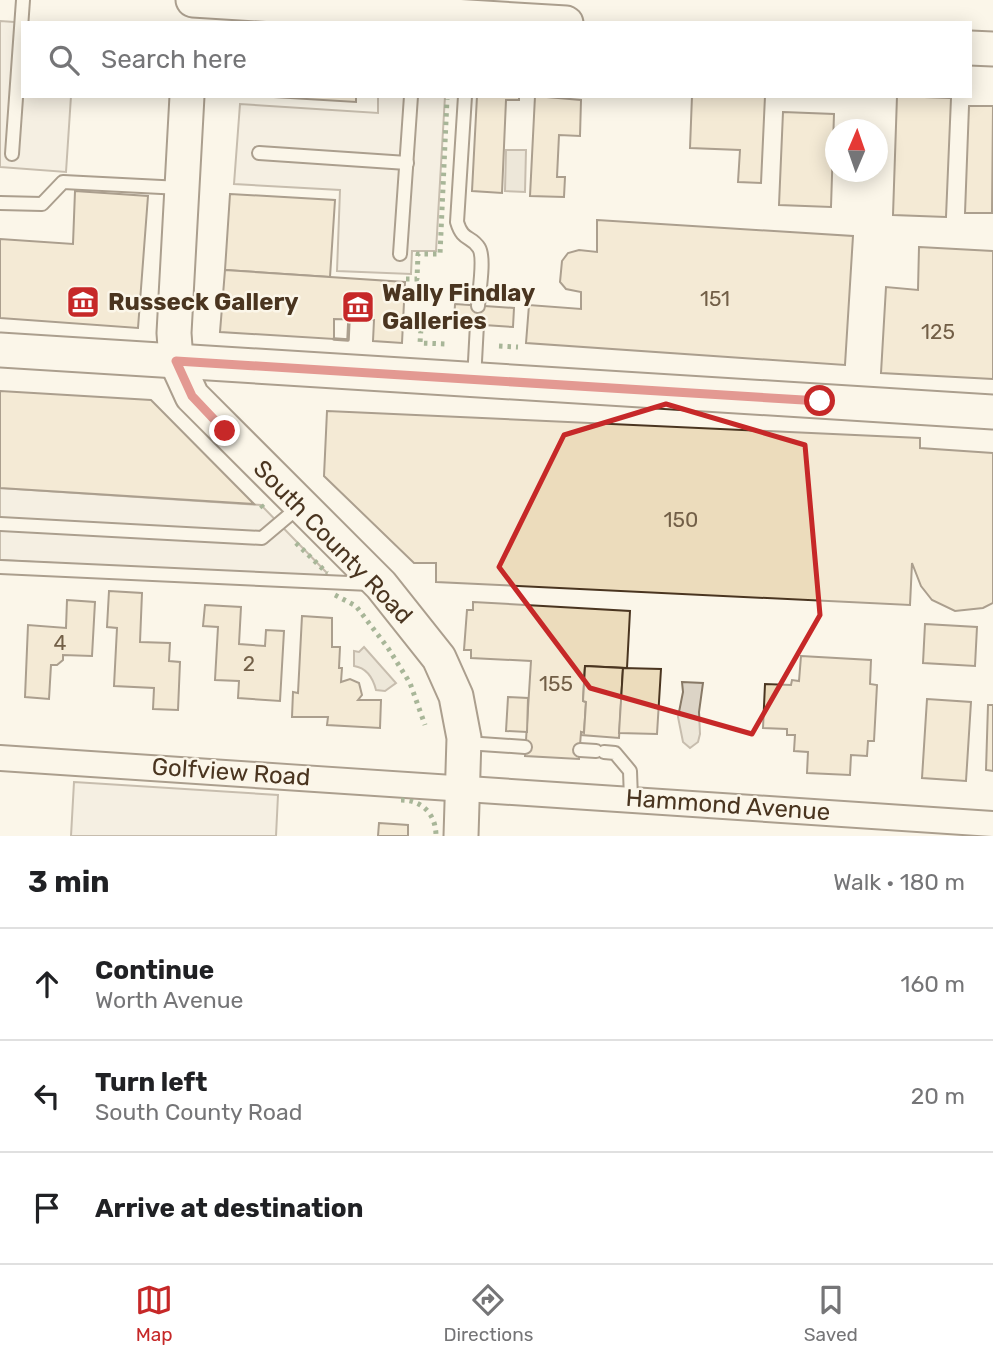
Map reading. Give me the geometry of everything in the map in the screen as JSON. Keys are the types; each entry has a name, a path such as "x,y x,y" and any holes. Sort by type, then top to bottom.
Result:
{"street":[{"path":"192,21 193,0 417,18 501,21"},
{"path":"972,48 993,49"},
{"name":"South County Road","path":"187,98 174,333 176,361 192,396 381,584 439,658 456,696 464,743 461,836"},
{"path":"0,350 993,412"},
{"name":"Golfview Road","path":"0,758 463,788"},
{"name":"Hammond Avenue","path":"463,788 993,824"}],"lane":[{"path":"22,21 23,0"},
{"path":"12,155 21,28"},
{"path":"400,254 411,98"},
{"path":"465,98 457,222 461,233 478,246 481,256 478,306"},
{"path":"258,153 407,163"},
{"path":"0,202 42,204 63,182 181,188"},
{"path":"474,380 477,324"},
{"path":"0,524 262,538 300,506"},
{"path":"0,567 381,584"},
{"path":"464,743 525,747"},
{"path":"580,750 615,753 630,771 631,799"}],"highlighted area":[{"path":"666,404 805,445 820,615 752,734 590,688 499,567 564,435"}],"shaded area":[{"path":"0,21 21,22 21,98 71,98 66,172 0,167"},
{"path":"378,98 445,98 436,251 412,251 411,274 337,271 340,190 234,184 240,104 378,113"},
{"path":"506,150 526,150 525,192 505,191"},
{"path":"0,488 261,505 327,573 322,581 305,577 0,560"},
{"path":"364,647 396,683 385,691 376,690 369,674 354,666 354,651 359,652"},
{"path":"682,682 703,683 699,712 700,734 698,742 690,748 683,742 678,717 683,692"},
{"path":"74,782 278,795 276,836 71,836"}],"building":[{"path":"290,98 356,98 356,102"},
{"path":"477,98 519,98 506,100 502,193 472,191"},
{"path":"535,98 581,100 580,136 559,135 557,177 565,177 564,197 530,196"},
{"path":"692,98 765,98 761,183 738,182 740,150 690,148"},
{"path":"897,98 951,98 946,217 893,215"},
{"path":"969,106 993,106 992,213 965,213"},
{"path":"783,112 834,114 834,119 825,119 825,182 832,182 831,207 779,205"},
{"path":"75,191 148,196 138,328 0,318 0,239 73,244"},
{"path":"230,194 335,200 330,277 225,270"},
{"path":"597,220 853,236 845,365 526,343 529,305 581,309 581,292 566,289 560,282 562,261 568,253 579,250 597,252"},
{"path":"919,247 993,251 993,379 881,373 886,287 918,290"},
{"path":"225,270 405,282 402,343 373,341 374,320 334,319 334,339 220,332"},
{"path":"455,304 514,308 513,327 454,323"},
{"path":"0,391 151,400 254,504 0,488"},
{"path":"327,411 920,438 920,448 993,453 993,603 983,608 955,611 932,600 921,586 912,563 910,605 436,582 436,563 414,563 324,476"},
{"path":"109,591 142,593 140,642 170,643 169,661 180,662 178,710 153,709 154,688 114,686 117,628 107,627"},
{"path":"67,600 95,602 92,656 63,655 63,660 57,665 51,665 49,699 25,697 28,625 66,628"},
{"path":"473,602 630,611 627,668 585,666 584,733 581,732 579,759 525,756 531,661 471,658 471,650 464,650 467,610 473,610"},
{"path":"205,605 241,607 239,644 265,646 266,630 284,631 280,701 238,698 239,681 215,680 218,627 203,626"},
{"path":"302,616 332,618 332,647 340,647 341,682 350,679 359,683 362,695 358,700 381,700 380,728 327,725 328,717 292,717 293,692 298,693"},
{"path":"925,624 977,627 975,666 923,663"},
{"path":"801,656 871,660 870,684 877,685 874,741 868,741 867,756 851,755 850,775 807,773 808,752 794,751 795,735 787,735 787,729 763,728 765,684 791,685 792,680 799,681"},
{"path":"585,666 623,668 619,738 581,735 581,732 584,733 586,702 583,701"},
{"path":"623,668 661,669 657,734 619,733"},
{"path":"508,697 528,698 527,732 506,731"},
{"path":"927,699 971,702 966,781 922,778"},
{"path":"988,705 993,705 993,771 986,770"},
{"path":"379,823 408,825 408,836 378,836"}],"hedge":[{"path":"406,279 417,279 418,254 440,254 447,99"},
{"path":"422,313 420,343 446,344"},
{"path":"499,346 518,347"},
{"path":"261,505 266,511"},
{"path":"296,543 327,573"},
{"path":"335,595 356,606 388,648 410,683 425,725"},
{"path":"401,800 415,803 426,810 433,821 436,836"}],"wall":[{"path":"334,339 348,340 349,319"}],"place":[{"name":"Russeck Gallery","path":"83,302"},
{"name":"Wally Findlay Galleries","path":"358,307"}],"route":[{"path":"225,431 192,396 176,361 820,401"}]}
